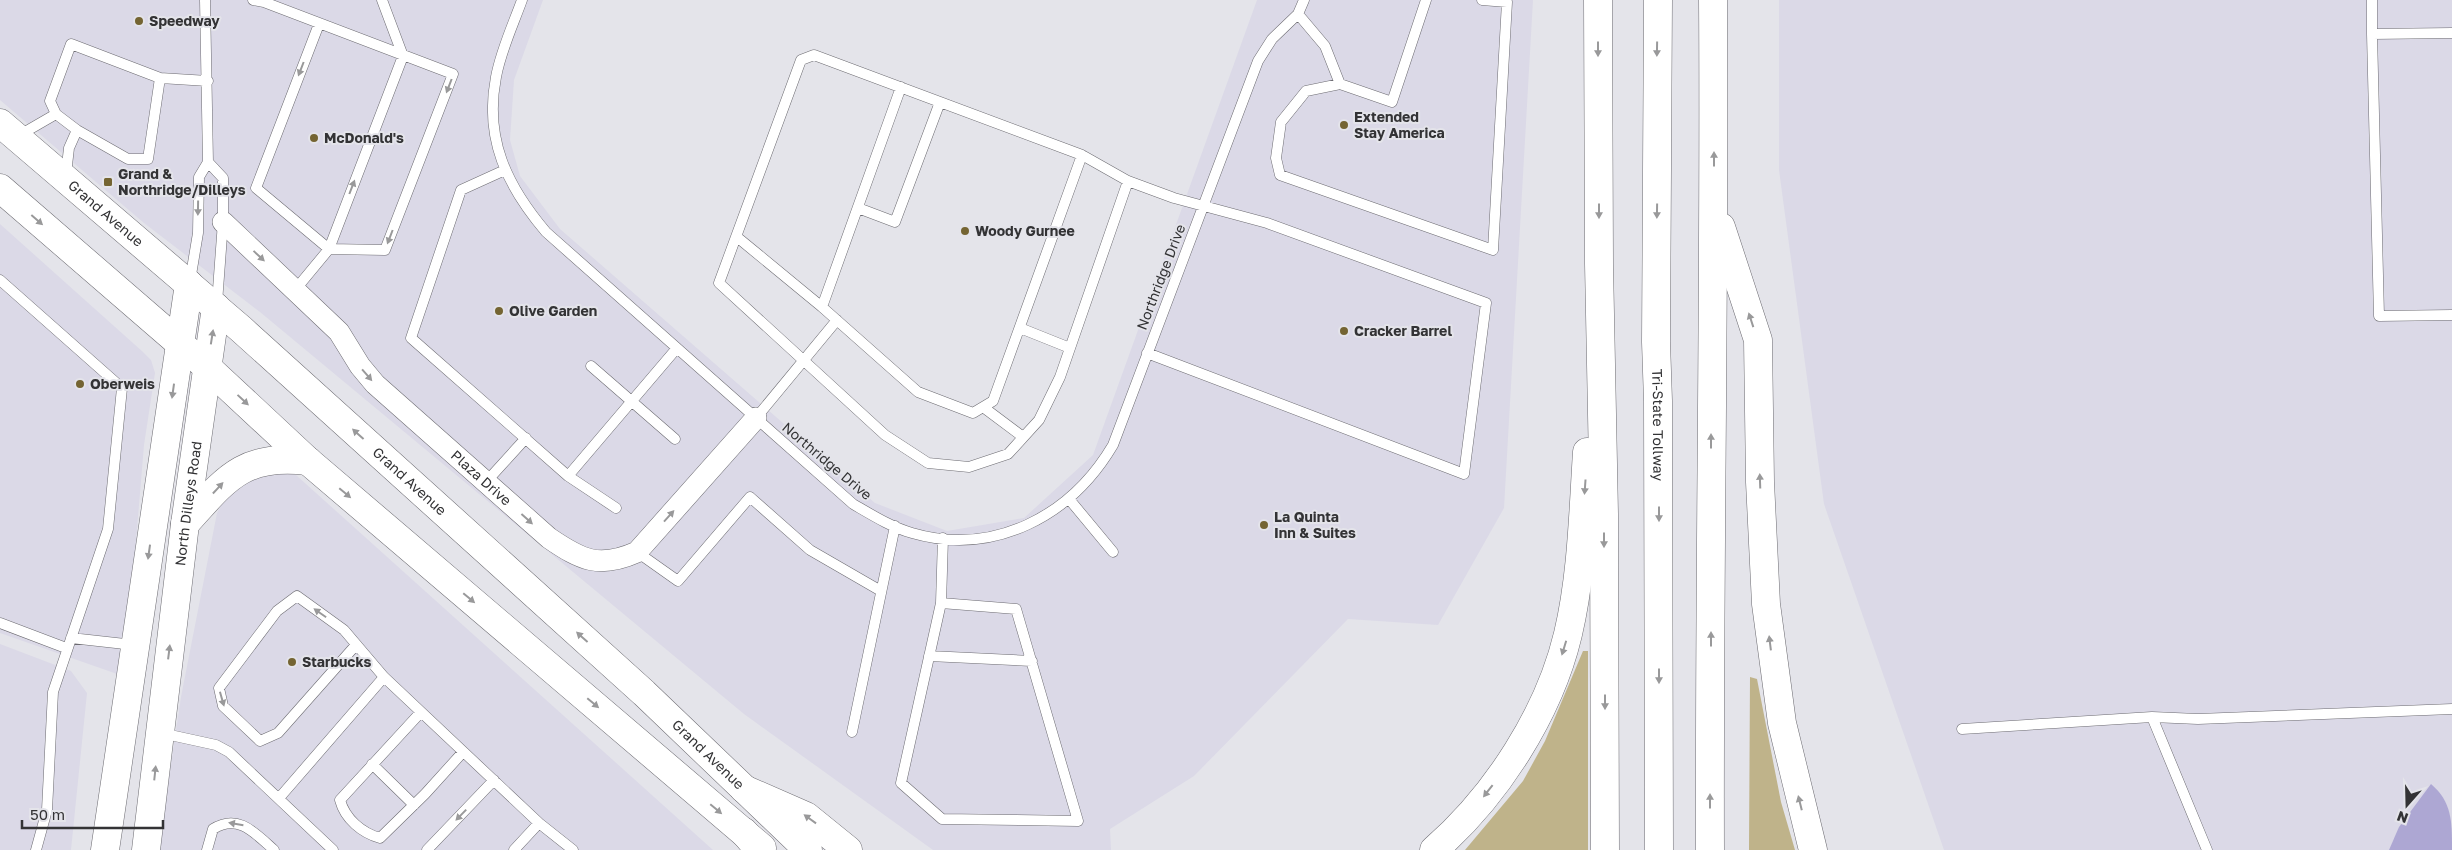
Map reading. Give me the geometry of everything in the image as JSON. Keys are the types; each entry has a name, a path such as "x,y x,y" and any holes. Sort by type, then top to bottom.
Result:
{"main road":[{"path":"1598,0 1599,264 1604,514 1605,850"},
{"name":"Tri-State Tollway","path":"1658,0 1656,342 1658,411 1659,850"},
{"path":"1710,850 1711,398 1714,208 1713,0"},
{"name":"Grand Avenue","path":"8,130 216,307 644,694 808,850"},
{"path":"0,188 180,343 308,461 752,841 765,850"},
{"path":"1714,208 1758,340 1766,604 1782,723 1813,850"},
{"path":"1434,850 1469,814 1512,759 1544,700 1568,633 1577,582 1583,516 1599,264"},
{"path":"105,850 189,284"},
{"name":"North Dilleys Road","path":"146,850 185,524 216,307"},
{"path":"185,524 224,481 240,469 280,460 308,461"},
{"path":"744,789 806,816 848,850"}],"street":[{"name":"Plaza Drive","path":"223,222 339,332 371,380 549,538 576,554 601,562 622,559 637,552 756,418"}],"lane":[{"path":"189,284 198,233 199,177 208,162 205,0"},
{"path":"252,0 264,1 319,24 453,74 385,250 329,249 256,188 319,24"},
{"path":"295,290 329,249 403,56 382,0"},
{"name":"Northridge Drive","path":"522,0 503,52 493,100 494,128 505,170 524,207 546,232 854,504 879,520 911,533 965,539 996,536 1021,528 1058,508 1099,468 1112,445 1258,61 1272,39 1298,14"},
{"path":"1304,0 1298,14 1325,46 1340,84"},
{"path":"1426,0 1392,102 1340,84 1306,91 1281,122 1276,158 1280,175 1493,250 1507,2 1482,0"},
{"path":"2372,0 2379,316 2452,316"},
{"path":"2372,34 2452,33"},
{"path":"160,78 148,159 128,159 76,130 56,114 50,101 71,44 160,78 208,81"},
{"path":"1128,180 1060,377 1039,420 1008,454 969,467 928,462 885,435 805,360 719,284 801,60 814,55 1082,155 1128,180 1203,206 1267,223 1486,303 1464,474 1147,353"},
{"path":"822,307 901,87"},
{"path":"858,208 895,222 940,102"},
{"path":"8,130 41,124 56,114"},
{"path":"65,180 69,148 76,130"},
{"path":"736,237 822,307 918,392 972,413 993,401 1082,155"},
{"name":"North Dilleys Road","path":"208,162 223,178 223,222 216,307"},
{"path":"505,170 461,190 411,338 568,476 616,508"},
{"path":"0,280 122,388 108,529 66,648 53,692 47,810 36,850"},
{"path":"756,418 837,320"},
{"path":"1020,328 1070,348"},
{"path":"568,476 677,348"},
{"path":"591,366 675,439"},
{"path":"983,407 1023,437"},
{"path":"486,482 526,438"},
{"path":"637,552 678,581 750,497 810,550 881,591"},
{"path":"1069,499 1113,552"},
{"path":"852,732 895,526"},
{"path":"941,603 1016,609 1078,821 942,819 901,783 941,603 943,538"},
{"path":"356,646 278,733 260,741 223,706 219,688 277,611 297,596 344,630 384,677 539,823 573,850"},
{"path":"0,623 66,648"},
{"path":"71,638 135,645"},
{"path":"929,656 1032,661"},
{"path":"280,798 384,677"},
{"path":"1962,729 2152,717 2198,718 2452,708"},
{"path":"421,712 340,800 343,810 366,834 380,838 463,752"},
{"path":"2152,717 2206,850"},
{"path":"160,733 216,745 229,752 333,850"},
{"path":"372,764 414,804"},
{"path":"428,850 494,780"},
{"path":"207,850 213,829 228,823 238,823 249,827 274,850"},
{"path":"514,850 539,823"}],"shaded area":[{"path":"0,0 543,0 514,80 510,140 520,176 560,229 875,503 947,531 1024,518 1093,455 1257,0 1533,0 1504,508 1438,625 1348,619 1194,776 1110,829 1111,850 933,850 744,714 260,312 144,223 0,100"},
{"path":"1779,0 2452,0 2452,850 1944,850 1824,504 1779,170"},
{"path":"0,224 143,352 151,360 155,373 144,445 135,553 120,675 0,633"},
{"path":"265,472 282,472 296,475 713,850 158,850 181,697 217,513 226,495"},
{"path":"0,644 71,671 87,693 71,850 0,850"},
{"path":"1583,651 1588,651 1588,850 1465,850 1523,781 1545,741"},
{"path":"1750,677 1757,679 1781,802 1795,850 1749,850"},
{"path":"2431,784 2447,805 2452,830 2452,850 2389,850 2399,827"}],"place":[{"name":"Speedway","path":"139,21"},
{"name":"Extended Stay America","path":"1344,125"},
{"name":"McDonald's","path":"314,138"},
{"name":"Grand & Northridge/Dilleys","path":"108,182"},
{"name":"Woody Gurnee","path":"965,231"},
{"name":"Olive Garden","path":"499,311"},
{"name":"Cracker Barrel","path":"1344,331"},
{"name":"Oberweis","path":"80,384"},
{"name":"La Quinta Inn & Suites","path":"1264,525"},
{"name":"Starbucks","path":"292,662"}]}
